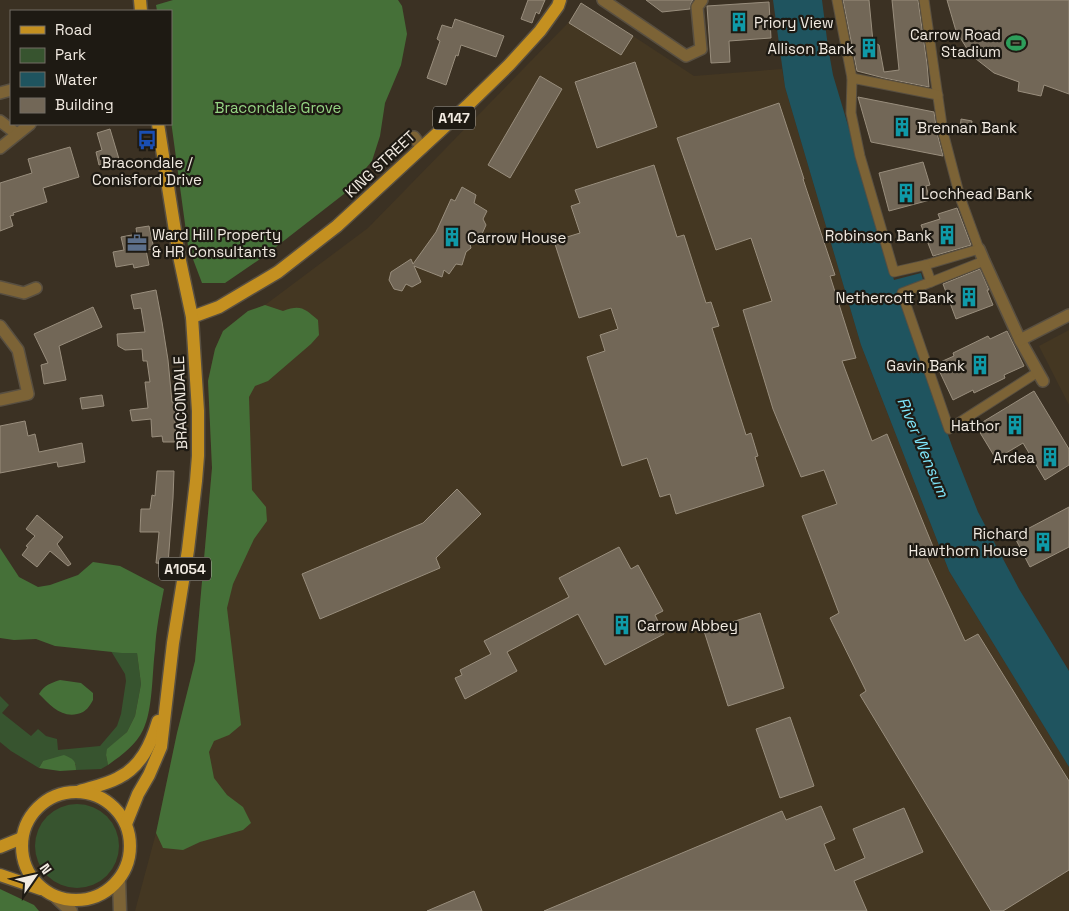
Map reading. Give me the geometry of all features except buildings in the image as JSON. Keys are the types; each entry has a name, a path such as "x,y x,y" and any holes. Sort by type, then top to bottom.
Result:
{"main road":[{"name":"KING STREET","path":"192,317 219,307 278,272 336,226 509,65 540,31 558,6 560,0"},
{"name":"BRACONDALE","path":"126,824 161,747 173,643 188,550 197,464 198,411 192,317 179,256 158,125"},
{"name":"BRACONDALE","path":"80,792 118,778 132,769 145,754 154,734 168,682"},
{"path":"0,875 41,889 57,898 77,901 93,898 107,891 119,880 126,870 130,856 130,839 126,824 117,809 97,796 80,792 62,793 47,800 34,811 26,823 22,838 22,854 27,872 41,889"},
{"path":"0,847 22,838"}],"street":[{"path":"603,0 686,56 701,49 697,8 702,0"},
{"path":"836,0 852,78 850,113 860,156 894,272 925,265 979,248"},
{"path":"924,0 943,132 960,197 984,261 1020,340 1040,376 949,429 902,293 984,261"},
{"path":"852,78 938,95"},
{"path":"0,121 17,134"},
{"path":"0,148 29,125"},
{"path":"414,137 422,148"},
{"path":"925,265 931,282"},
{"path":"0,287 24,293 36,288"},
{"path":"1020,340 1069,315"},
{"path":"0,326 18,350 28,394 0,400"},
{"path":"119,880 120,911"},
{"path":"57,898 71,911"}],"shaded area":[{"path":"581,3 694,76 782,69 785,87 861,345 949,571 1069,767 1069,911 135,911 156,833 177,733 195,661 212,468 208,381 215,349 223,331 248,311 265,305 368,228 568,23"},
{"path":"1069,330 1069,405 1039,346"}],"green space":[{"name":"Bracondale Grove","path":"173,0 398,0 402,6 407,34 401,65 385,103 380,136 372,161 344,194 263,257 225,283 202,283 188,246 172,125 172,10 157,10 156,5"},
{"path":"265,305 283,311 294,308 306,310 318,320 319,335 268,381 255,386 249,397 252,490 266,507 267,521 254,539 233,584 227,608 241,725 229,735 214,741 209,752 214,778 227,795 243,807 251,823 243,830 200,842 183,850 163,848 156,833 177,733 195,661 212,468 208,381 215,349 223,331 248,311"},
{"path":"0,548 19,577 38,587 50,585 78,575 93,562 120,566 164,589 157,627 149,712 146,722 133,745 108,765 107,749 127,732 135,716 141,684 137,653 55,646 36,639 14,640 0,638"},
{"path":"111,651 137,653 141,684 135,716 127,732 108,749 106,755 108,765 101,769 76,770 76,764 43,761 39,768 0,742 0,696 9,705 2,713 31,736 38,729 46,736 57,739 58,750 100,746 117,726 121,714 126,681 125,674"},
{"path":"60,680 81,683 93,693 93,700 89,707 84,711 70,715 58,711 39,694 45,686"},
{"path":"64,755 73,760 76,770 60,771 39,768 43,761"},
{"path":"77,804 100,811 112,823 119,846 112,869 100,881 77,888 54,881 42,869 35,846 42,823 54,811"},
{"path":"0,889 34,905 39,911 0,911"}],"water":[{"name":"River Wensum","path":"773,0 822,0 833,75 894,280 921,273 923,280 897,291 952,446 978,512 1019,589 1069,671 1069,767 949,571 861,345 785,87"}],"place":[{"name":"Priory View","path":"739,22"},
{"name":"Carrow Road Stadium","path":"1016,43"},
{"name":"Allison Bank","path":"869,48"},
{"name":"Brennan Bank","path":"902,127"},
{"name":"Bracondale / Conisford Drive","path":"147,140"},
{"name":"Lochhead Bank","path":"906,193"},
{"name":"Robinson Bank","path":"947,235"},
{"name":"Carrow House","path":"452,237"},
{"name":"Ward Hill Property & HR Consultants","path":"137,243"},
{"name":"Nethercott Bank","path":"969,297"},
{"name":"Gavin Bank","path":"980,365"},
{"name":"Hathor","path":"1015,425"},
{"name":"Ardea","path":"1050,457"},
{"name":"Richard Hawthorn House","path":"1043,542"},
{"name":"Carrow Abbey","path":"622,625"}]}
